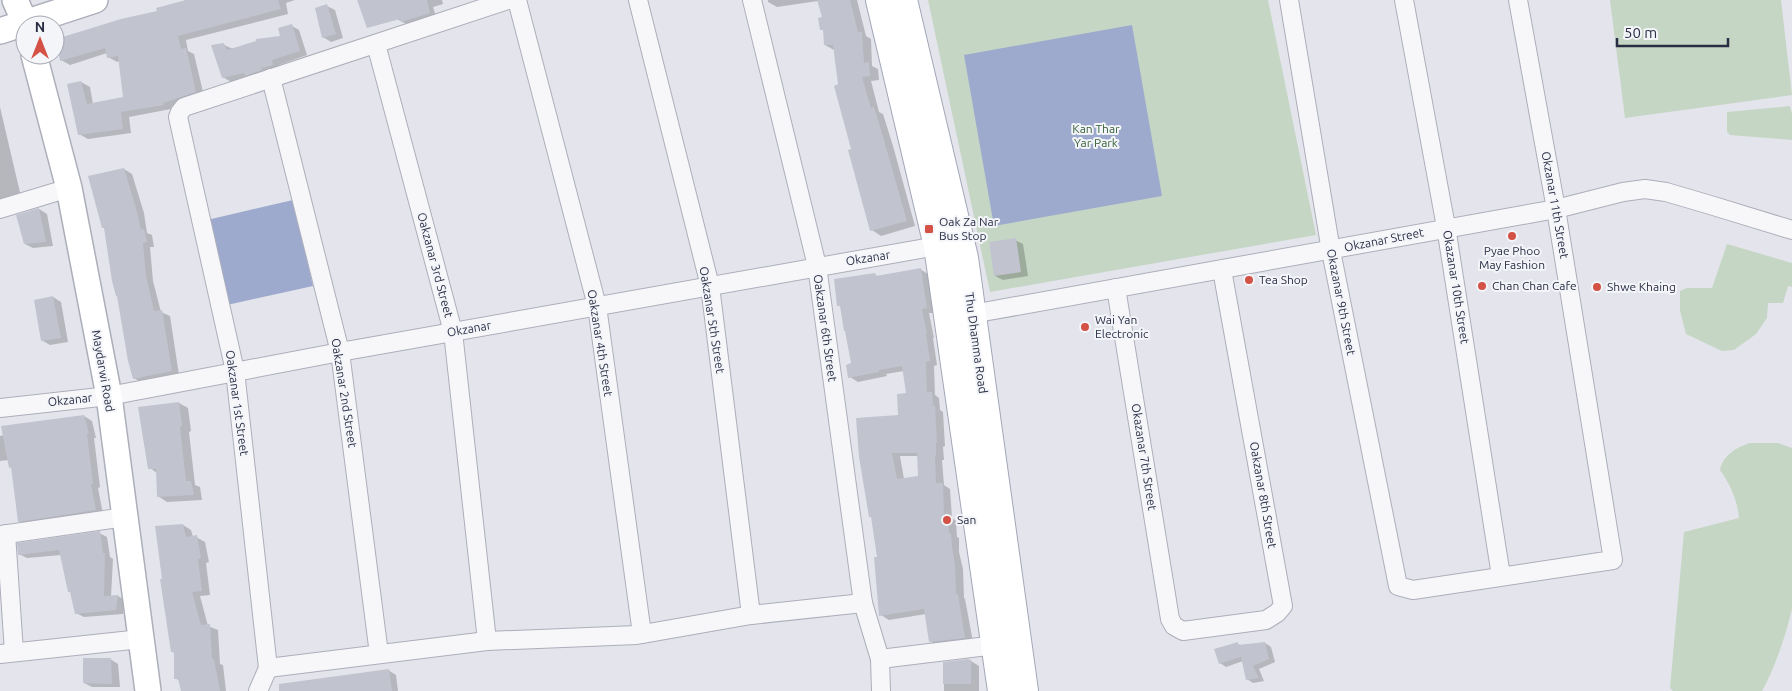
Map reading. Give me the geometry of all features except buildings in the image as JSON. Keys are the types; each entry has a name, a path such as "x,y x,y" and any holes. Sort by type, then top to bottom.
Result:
{"main road":[{"name":"Thu Dhamma Road","path":"880,0 949,244 972,314 1024,691"},
{"name":"Thu Dhamma Road","path":"903,0 949,244 1002,691"}],"street":[{"path":"15,0 22,15"},
{"path":"52,15 95,0"},
{"path":"271,78 376,44 456,8 508,0"},
{"name":"Oakzanar 4th Street","path":"517,0 597,306 642,634"},
{"name":"Oakzanar 5th Street","path":"638,0 710,286 751,615"},
{"name":"Oakzanar 6th Street","path":"752,0 817,266 863,603 880,660 881,691"},
{"name":"Okazanar 9th Street","path":"1289,0 1331,251 1398,586 1414,590 1501,576"},
{"name":"Okazanar 10th Street","path":"1404,0 1446,228 1501,576"},
{"name":"Okzanar 11th Street","path":"1501,576 1613,560 1556,209 1518,0"},
{"path":"0,31 15,27"},
{"name":"Oakzanar 3rd Street","path":"376,44 453,332 487,640"},
{"name":"Maydarwi Road","path":"37,65 69,188 109,396 148,691"},
{"name":"Oakzanar 1st Street","path":"268,668 235,371 178,117 184,108 271,78"},
{"name":"Oakzanar 2nd Street","path":"271,78 340,352 379,654"},
{"path":"0,209 69,188"},
{"name":"Okzanar Street","path":"972,314 1331,251 1446,228 1556,209 1623,192 1645,189 1666,192 1792,230"},
{"name":"Okzanar","path":"0,408 109,396 340,352 949,244"},
{"name":"Oakzanar 8th Street","path":"1174,626 1183,631 1266,620 1277,614 1283,606 1222,270"},
{"name":"Okazanar 7th Street","path":"1116,288 1170,619 1174,626"},
{"path":"125,517 3,534 7,653 141,639"},
{"path":"258,691 268,668 487,640 642,634 751,615 863,603"},
{"path":"880,660 996,645"}],"green space":[{"name":"Kan Thar Yar Park","path":"928,0 1268,0 1316,235 990,292"},
{"path":"1610,0 1781,0 1792,95 1625,118"},
{"path":"1790,106 1792,114 1792,140 1730,135 1727,132 1727,112"},
{"path":"1727,244 1792,263 1792,287 1788,286 1783,303 1768,303 1767,318 1756,334 1734,350 1722,351 1686,334 1680,311 1680,291 1687,288 1712,288"},
{"path":"1750,443 1778,443 1792,448 1792,609 1783,641 1772,672 1762,691 1673,691 1670,688 1684,532 1739,518 1733,493 1720,470 1724,460 1731,452"}],"water":[{"path":"1132,25 1162,196 994,226 964,55"},
{"path":"293,200 313,286 227,305 207,220"}],"place":[{"name":"Oak Za Nar Bus Stop","path":"929,229"},
{"name":"Pyae Phoo May Fashion","path":"1512,236"},
{"name":"Tea Shop","path":"1249,280"},
{"name":"Chan Chan Cafe","path":"1482,286"},
{"name":"Shwe Khaing","path":"1597,287"},
{"name":"Wai Yan Electronic","path":"1085,327"},
{"name":"San","path":"947,520"}]}
